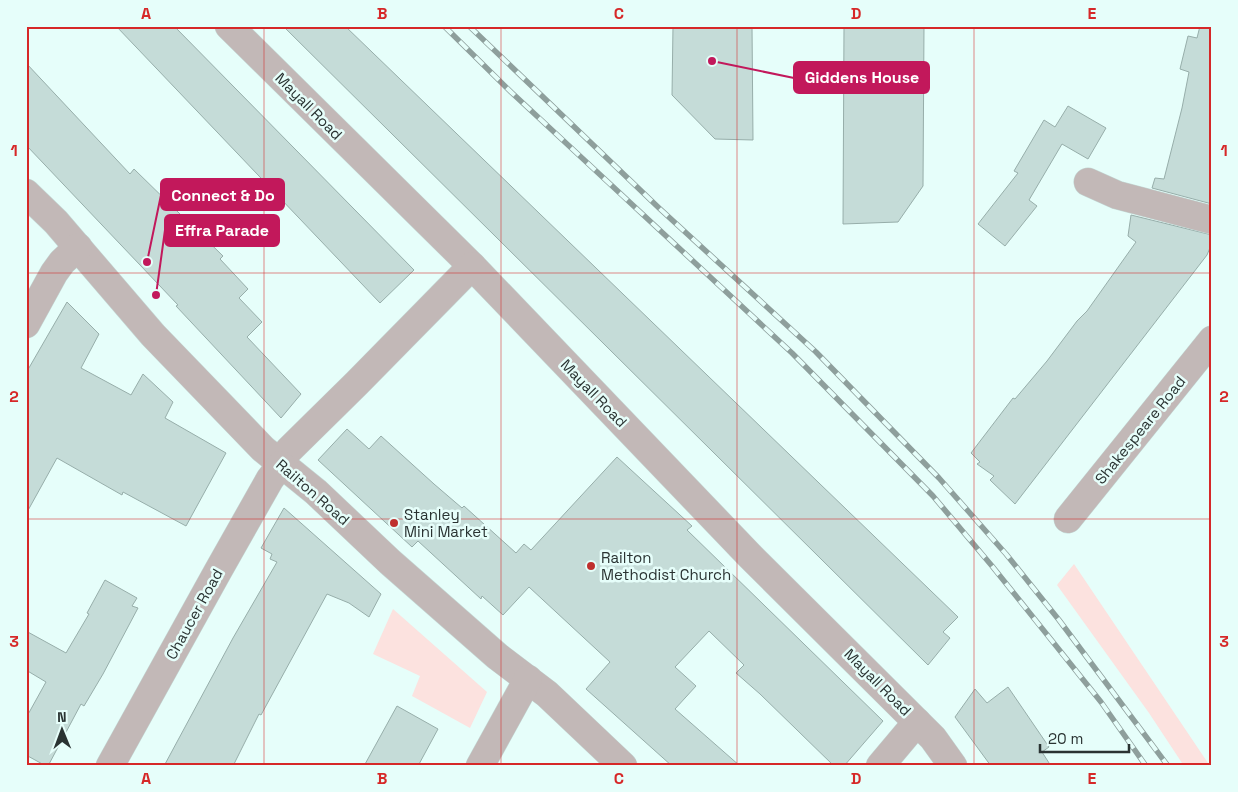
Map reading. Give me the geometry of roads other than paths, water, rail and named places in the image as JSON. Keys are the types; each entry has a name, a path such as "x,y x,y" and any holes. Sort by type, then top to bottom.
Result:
{"street":[{"name":"Mayall Road","path":"229,26 472,266 750,556 933,738 953,766"},
{"path":"1088,182 1117,195 1212,220"},
{"name":"Railton Road","path":"26,193 56,222 160,342 218,404 280,464 316,492 390,562 497,656 528,679 577,721 623,766"},
{"path":"26,324 54,273 62,262 78,247"},
{"name":"Chaucer Road","path":"110,766 270,479 289,450 472,266"},
{"name":"Shakespeare Road","path":"1068,519 1212,340"},
{"path":"480,766 528,679"},
{"path":"880,766 917,722"}],"railway":[{"path":"444,26 511,92 792,353 933,496 1101,702 1146,766"},
{"path":"469,26 659,208 816,352 939,478 1006,554 1059,620 1168,766"}],"place":[{"name":"Giddens House","path":"712,61"},
{"name":"Connect & Do","path":"147,262"},
{"name":"Effra Parade","path":"156,295"},
{"name":"Stanley Mini Market","path":"394,523"},
{"name":"Railton Methodist Church","path":"591,566"}]}
